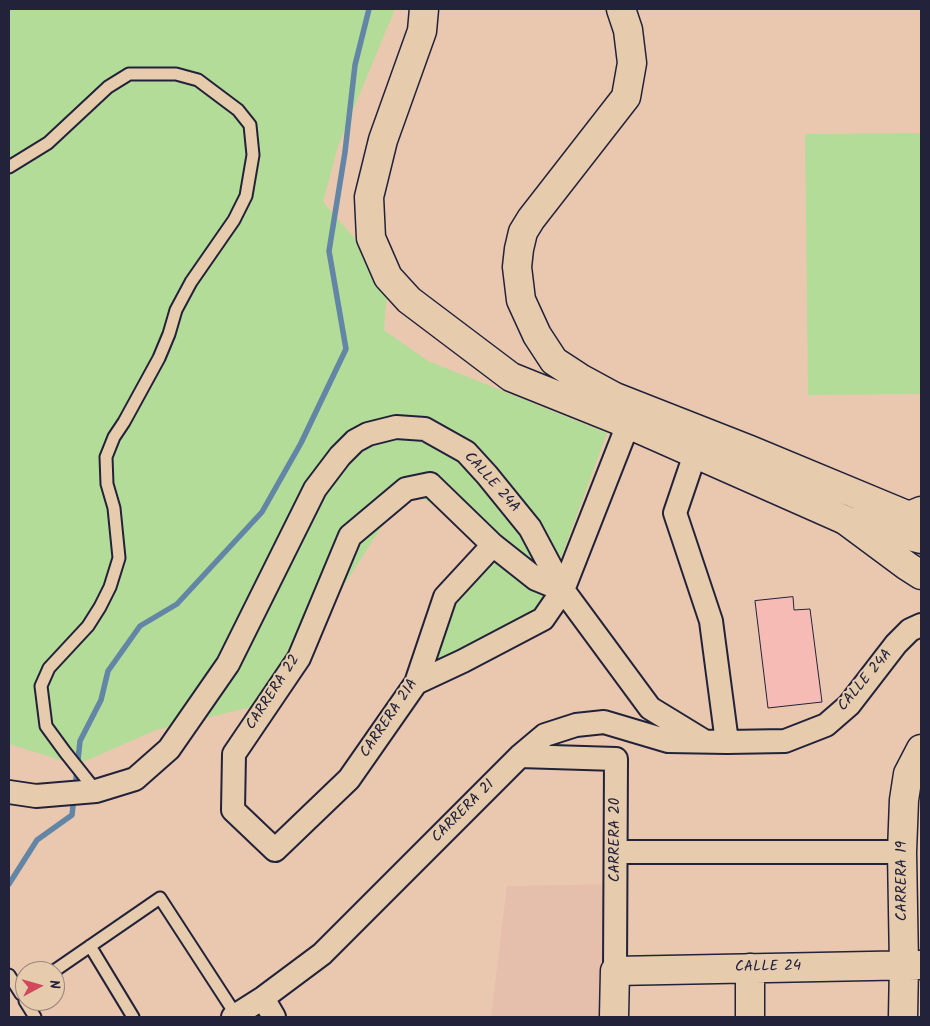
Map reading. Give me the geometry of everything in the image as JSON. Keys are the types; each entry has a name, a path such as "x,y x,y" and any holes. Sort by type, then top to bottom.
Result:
{"main road":[{"path":"424,9 422,31 383,140 369,197 371,238 388,277 409,300 511,377 750,450 918,522"},
{"path":"621,9 628,30 632,63 626,97 531,219 523,232 517,267 521,300 537,335 554,361 615,397 632,414 695,454 845,520 921,575"},
{"path":"845,520 918,522"},
{"name":"CARRERA 19","path":"903,1017 913,965 902,852 904,800 908,774 921,749"},
{"name":"CALLE 24","path":"615,971 913,965"},
{"path":"750,968 750,1017"},
{"name":"CARRERA 20","path":"614,1017 615,971"}],"street":[{"path":"416,682 463,661 542,619 563,590 632,414"},
{"name":"CALLE 24A","path":"9,792 36,796 96,791 135,779 169,749 228,664 315,489 340,456 355,440 368,434 396,427 425,429 466,452 530,528 563,590 650,708 704,741 785,742 826,725 849,705 896,644 910,630 921,625"},
{"path":"727,742 711,621 675,513 695,454 712,449 730,452 750,450"},
{"name":"CARRERA 22","path":"275,850 233,810 234,754 298,658 350,536 406,489 430,484 493,545"},
{"path":"493,545 536,579 563,590"},
{"name":"CARRERA 21A","path":"275,850 349,779 416,682 445,597 493,545"},
{"name":"CARRERA 21","path":"234,1016 263,998 322,954 520,756 545,735 576,725 604,722 668,741 704,741"},
{"name":"CARRERA 20","path":"520,756 616,759 615,971"},
{"path":"616,852 902,852"},
{"path":"263,998 274,1017"}],"lane":[{"path":"9,167 48,143 108,87 129,74 176,74 198,80 238,110 250,125 253,155 246,196 234,220 187,289 176,310 159,358 114,437 106,457 107,484 114,508 119,558 110,587 88,626 49,668 41,686 46,726 96,791"},
{"path":"65,963 160,898 234,1016"},
{"path":"90,946 133,1017"}],"shaded area":[{"path":"616,884 614,1017 491,1017 507,886"}],"green space":[{"path":"9,9 395,9 338,146 323,202 388,277 384,330 428,361 607,433 555,574 406,489 268,703 156,730 76,765 9,744"},
{"path":"921,133 921,394 808,395 805,134"},
{"path":"493,545 563,590 543,619 416,683 445,597"}],"building":[{"path":"793,597 794,610 810,609 822,702 768,708 755,601"}],"waterway":[{"path":"75,788 80,741 101,700 108,671 140,626 177,604 262,512 301,443 346,349 329,251 345,152 355,65 369,9"},
{"path":"9,884 37,840 72,815 74,797"}]}
